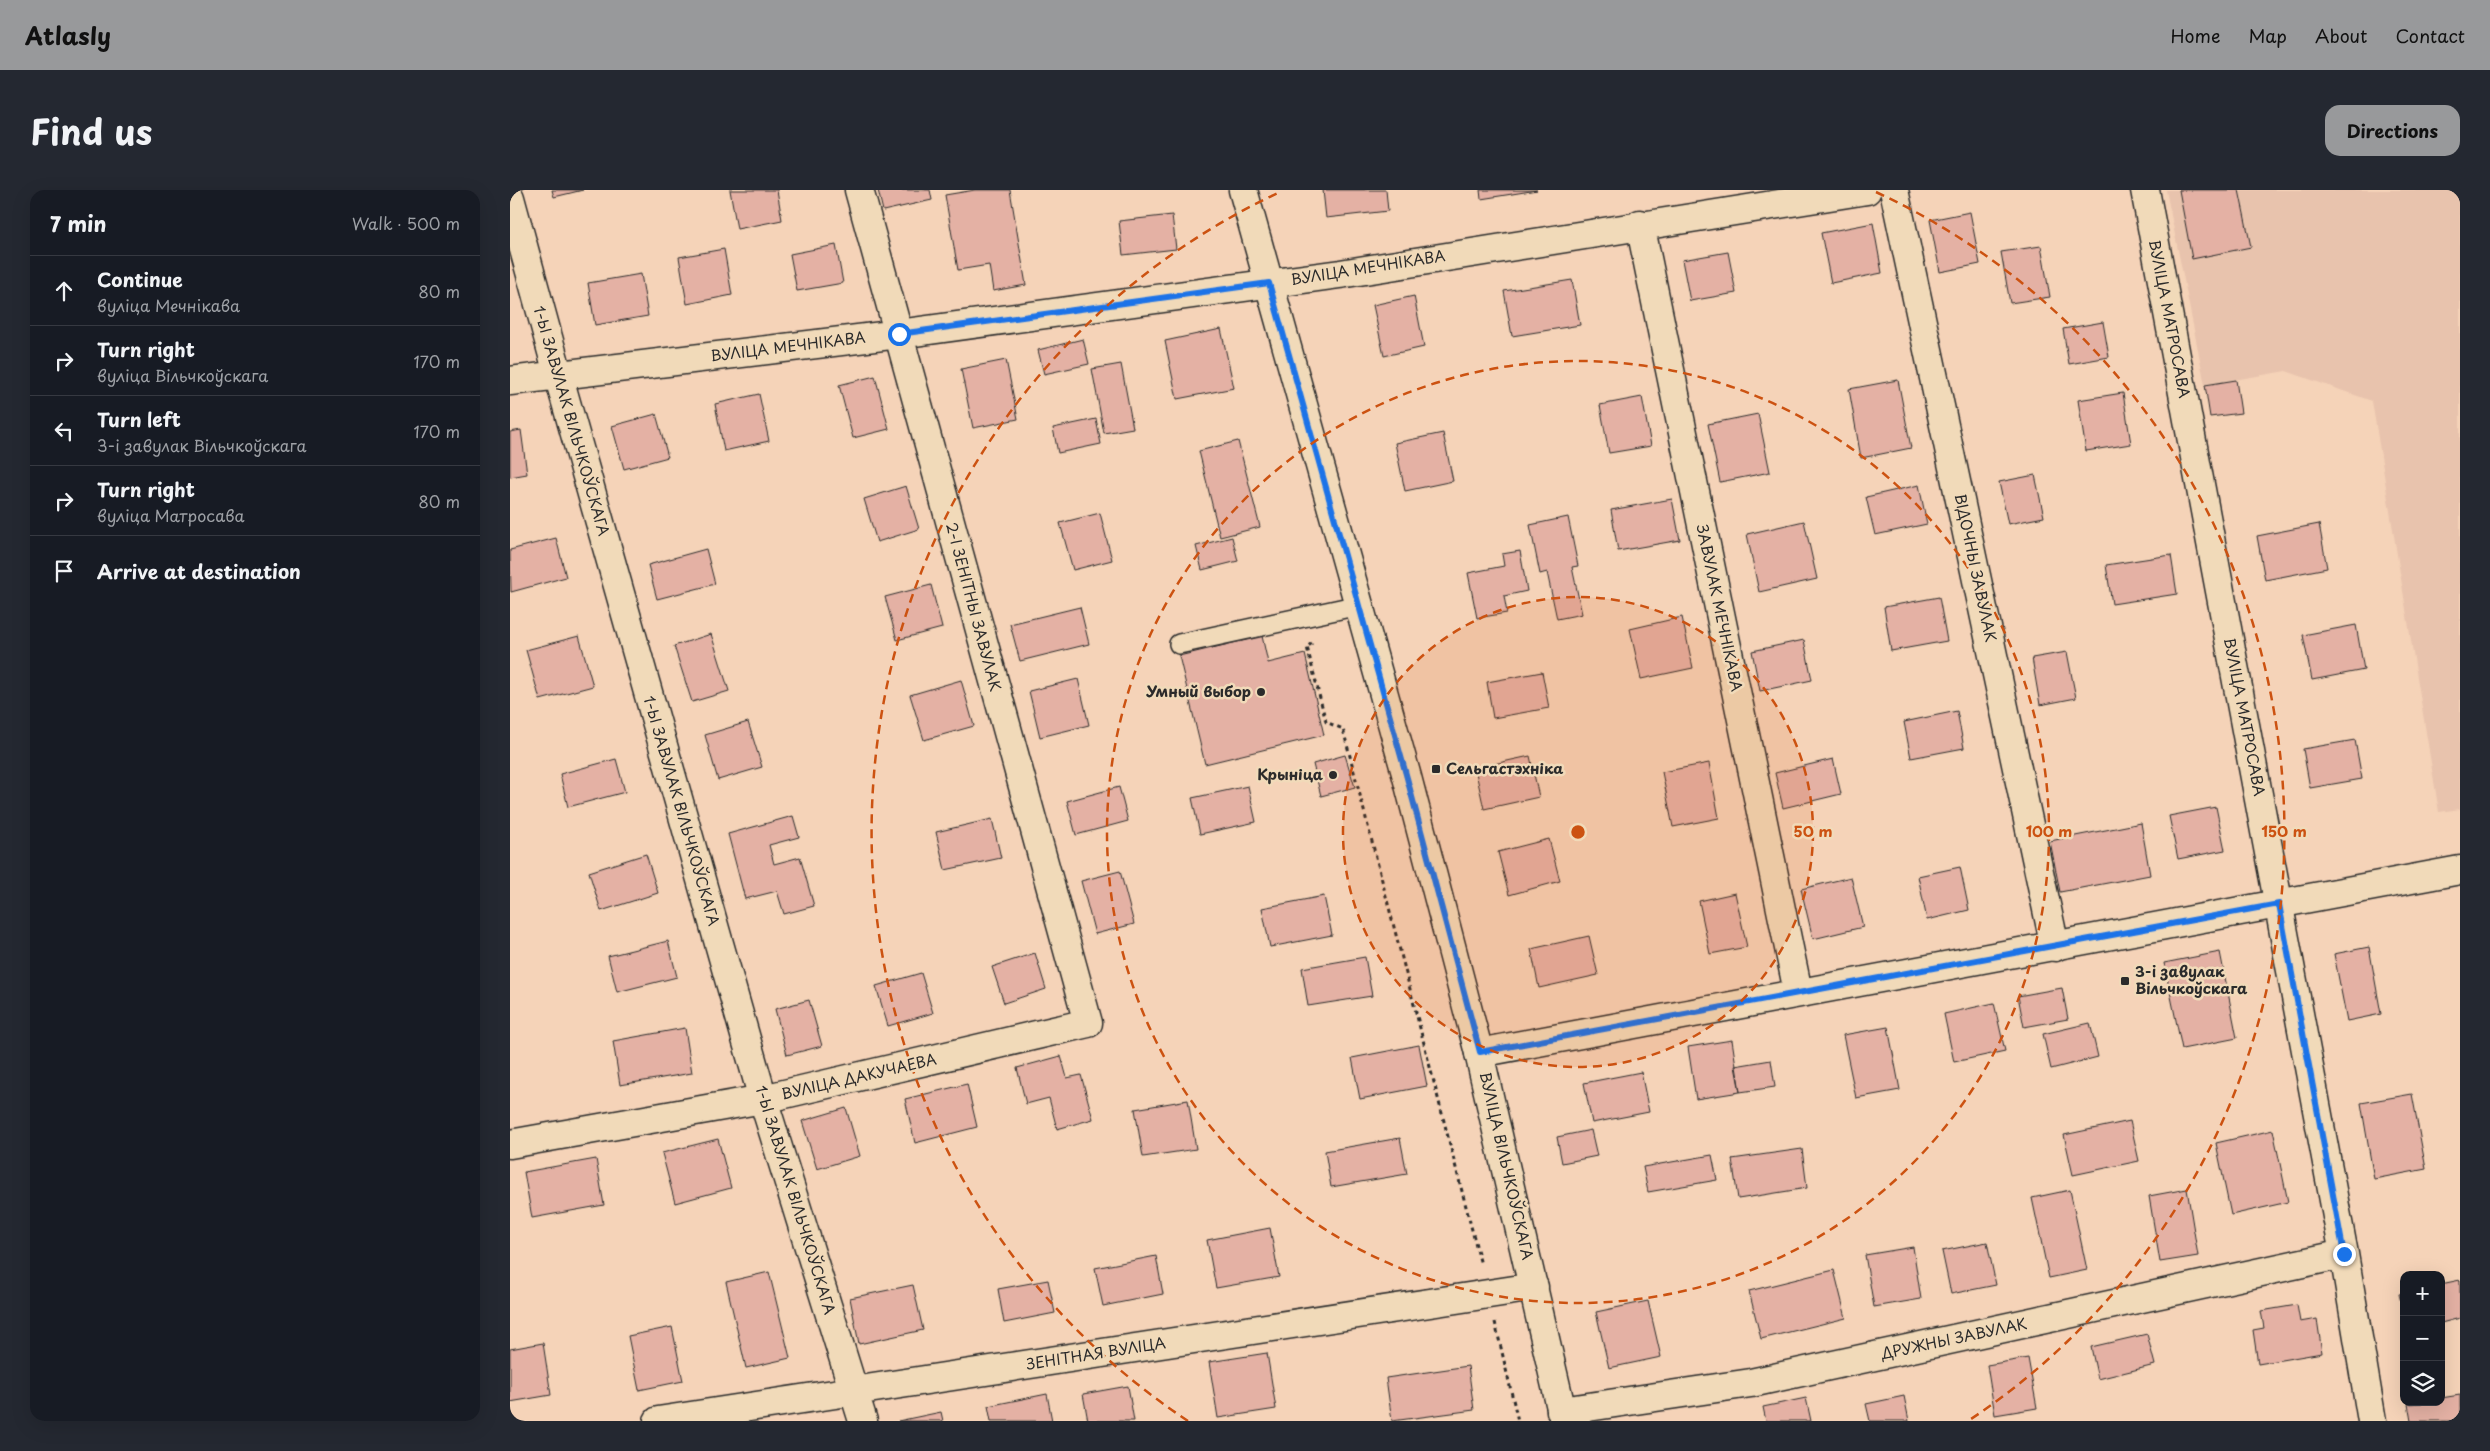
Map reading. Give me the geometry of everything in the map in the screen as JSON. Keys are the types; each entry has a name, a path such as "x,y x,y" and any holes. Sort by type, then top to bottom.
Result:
{"street":[{"name":"2-І ЗЕНІТНЫ ЗАВУЛАК","path":"859,190 1088,1023"},
{"name":"ВУЛІЦА ВІЛЬЧКОЎСКАГА","path":"1243,190 1359,605 1480,1052 1562,1416"},
{"name":"ВУЛІЦА МЕЧНІКАВА","path":"510,381 899,334 1340,274 1640,224 1867,190"},
{"name":"ВІДОЧНЫ ЗАВУЛАК","path":"1894,190 2055,946"},
{"name":"ВУЛІЦА МАТРОСАВА","path":"2145,190 2344,1254 2372,1421"},
{"name":"1-Ы ЗАВУЛАК ВІЛЬЧКОЎСКАГА","path":"510,198 763,1099 863,1421"},
{"name":"ЗАВУЛАК МЕЧНІКАВА","path":"1640,224 1798,992"},
{"path":"1480,1052 2460,870"},
{"name":"ВУЛІЦА ДАКУЧАЕВА","path":"510,1144 763,1099 1088,1023"},
{"name":"ДРУЖНЫ ЗАВУЛАК","path":"1562,1416 1751,1383 2344,1254"},
{"name":"ЗЕНІТНАЯ ВУЛІЦА","path":"658,1421 1534,1288"}],"lane":[{"path":"1179,644 1359,605"}],"path":[{"path":"1322,614 1325,633 1307,647 1326,722 1343,729 1488,1294 1518,1421"}],"shaded area":[{"path":"2166,190 2460,190 2460,809 2439,812 2372,401 2286,371 2205,385"}],"building":[{"path":"552,190 583,190 554,197"},
{"path":"730,190 777,190 782,220 737,229"},
{"path":"878,190 930,190 932,200 883,211"},
{"path":"975,190 1010,190 1026,285 993,291 989,265 958,270 945,195"},
{"path":"1323,190 1386,190 1388,211 1326,218"},
{"path":"1480,190 1537,190 1481,199"},
{"path":"2179,190 2239,190 2251,247 2192,259"},
{"path":"1970,212 1980,264 1940,272 1930,220"},
{"path":"1172,215 1176,249 1123,255 1119,221"},
{"path":"1873,223 1882,273 1831,283 1821,233"},
{"path":"836,245 843,283 797,291 790,254"},
{"path":"2041,246 2050,297 2010,303 2001,252"},
{"path":"724,249 732,295 687,304 679,257"},
{"path":"1728,252 1736,293 1690,301 1682,260"},
{"path":"641,274 648,316 595,325 588,283"},
{"path":"1572,280 1580,325 1512,336 1504,291"},
{"path":"1414,296 1424,347 1384,356 1373,305"},
{"path":"2103,322 2109,357 2069,364 2063,329"},
{"path":"1221,329 1234,388 1177,399 1165,341"},
{"path":"1083,339 1089,364 1044,374 1038,350"},
{"path":"1006,360 1018,419 973,428 961,369"},
{"path":"1121,364 1133,428 1104,433 1092,369"},
{"path":"875,376 889,429 853,438 839,385"},
{"path":"1898,380 1911,448 1861,458 1849,389"},
{"path":"2236,380 2241,413 2210,417 2205,385"},
{"path":"2123,393 2131,444 2086,451 2078,400"},
{"path":"759,394 769,441 724,451 715,404"},
{"path":"1642,397 1651,446 1609,453 1600,405"},
{"path":"656,414 668,457 624,469 612,426"},
{"path":"1758,414 1770,472 1720,482 1708,424"},
{"path":"1096,419 1101,444 1058,453 1053,428"},
{"path":"521,430 527,474 510,477 510,432"},
{"path":"1443,433 1453,481 1405,491 1395,443"},
{"path":"1238,441 1260,527 1220,537 1199,451"},
{"path":"2035,475 2044,517 2008,524 1999,482"},
{"path":"1919,485 1927,524 1875,535 1866,497"},
{"path":"906,486 919,529 877,542 864,499"},
{"path":"1672,499 1680,540 1618,551 1611,510"},
{"path":"1100,513 1112,560 1073,570 1060,523"},
{"path":"1568,517 1578,566 1572,567 1582,614 1557,619 1547,572 1540,574 1530,525"},
{"path":"1804,521 1817,579 1759,592 1747,534"},
{"path":"2319,524 2327,568 2265,580 2257,536"},
{"path":"1232,537 1238,561 1202,570 1196,546"},
{"path":"556,538 566,577 511,592 510,550"},
{"path":"706,549 715,584 657,599 648,565"},
{"path":"1520,551 1527,591 1504,596 1507,613 1477,618 1468,573 1504,566 1502,554"},
{"path":"2171,555 2177,594 2112,604 2106,565"},
{"path":"931,585 942,628 897,640 885,597"},
{"path":"1939,597 1947,641 1891,651 1884,607"},
{"path":"1080,607 1089,644 1020,661 1010,624"},
{"path":"1682,617 1693,668 1641,679 1630,629"},
{"path":"2356,625 2364,670 2312,680 2303,635"},
{"path":"711,634 729,691 692,702 674,646"},
{"path":"579,636 593,686 540,700 526,650"},
{"path":"1262,636 1268,663 1305,654 1324,735 1205,764 1179,656"},
{"path":"1804,640 1812,680 1760,691 1752,651"},
{"path":"2067,652 2076,698 2040,705 2032,658"},
{"path":"1542,672 1549,708 1493,718 1487,682"},
{"path":"1078,679 1089,725 1040,737 1029,691"},
{"path":"961,680 974,726 924,740 910,695"},
{"path":"1957,711 1964,748 1911,758 1904,722"},
{"path":"748,722 762,767 718,780 705,735"},
{"path":"2355,740 2362,779 2310,788 2303,749"},
{"name":"Крыніца","path":"1345,755 1355,787 1321,796 1313,764"},
{"path":"1530,756 1539,797 1484,809 1475,768"},
{"path":"616,759 625,792 568,807 560,774"},
{"path":"1833,759 1841,794 1783,808 1775,773"},
{"path":"1709,763 1719,818 1673,827 1662,772"},
{"path":"1248,786 1256,822 1200,834 1192,798"},
{"path":"1119,787 1128,821 1076,835 1067,801"},
{"path":"2216,807 2225,850 2178,859 2169,816"},
{"path":"793,816 799,837 769,845 774,864 800,857 814,906 784,914 777,891 745,899 728,834"},
{"path":"992,819 1001,858 945,870 936,832"},
{"path":"2141,823 2150,875 2060,892 2050,841"},
{"path":"1549,839 1560,881 1509,895 1498,852"},
{"path":"646,854 658,893 601,911 589,872"},
{"path":"1960,867 1969,910 1927,920 1918,876"},
{"path":"1120,871 1134,924 1095,934 1081,881"},
{"path":"1851,877 1863,927 1813,939 1801,889"},
{"path":"1735,893 1747,947 1710,954 1699,901"},
{"path":"1324,896 1332,935 1270,947 1262,908"},
{"path":"1589,936 1598,975 1539,988 1531,949"},
{"path":"668,941 677,977 617,992 608,956"},
{"path":"2369,947 2381,1014 2347,1021 2334,954"},
{"path":"2220,952 2237,1038 2182,1049 2164,963"},
{"path":"1035,953 1046,989 1004,1003 992,967"},
{"path":"1365,957 1372,996 1308,1006 1302,968"},
{"path":"921,973 933,1013 888,1026 876,986"},
{"path":"2062,988 2068,1019 2024,1027 2018,996"},
{"path":"809,1000 822,1046 787,1055 775,1009"},
{"path":"1994,1003 2005,1051 1954,1062 1944,1014"},
{"path":"2090,1023 2098,1057 2051,1069 2043,1034"},
{"path":"1888,1027 1900,1090 1856,1098 1843,1035"},
{"path":"685,1028 692,1073 620,1085 613,1041"},
{"path":"1732,1040 1740,1092 1696,1099 1688,1047"},
{"path":"1419,1045 1427,1086 1360,1099 1352,1058"},
{"path":"1061,1056 1067,1078 1081,1075 1093,1119 1057,1129 1049,1098 1026,1104 1017,1068"},
{"path":"1771,1060 1775,1087 1740,1092 1735,1066"},
{"path":"1641,1072 1649,1112 1592,1123 1584,1083"},
{"path":"967,1084 977,1127 915,1143 905,1099"},
{"path":"2412,1094 2426,1169 2374,1179 2361,1103"},
{"path":"1188,1100 1196,1149 1143,1157 1135,1109"},
{"path":"846,1108 860,1156 817,1169 802,1121"},
{"path":"2130,1121 2139,1161 2073,1175 2064,1135"},
{"path":"1591,1130 1597,1156 1562,1163 1557,1137"},
{"path":"2273,1130 2288,1202 2231,1215 2216,1143"},
{"path":"1400,1138 1407,1174 1331,1187 1325,1151"},
{"path":"718,1139 731,1188 675,1203 662,1153"},
{"path":"1802,1149 1807,1188 1738,1199 1732,1159"},
{"path":"1712,1155 1717,1180 1648,1192 1643,1167"},
{"path":"596,1159 604,1205 532,1218 524,1172"},
{"path":"2187,1189 2198,1256 2160,1262 2149,1196"},
{"path":"2070,1190 2087,1270 2049,1278 2032,1198"},
{"path":"1270,1228 1279,1277 1216,1288 1207,1240"},
{"path":"1987,1242 1996,1285 1951,1294 1942,1251"},
{"path":"1913,1247 1921,1299 1874,1307 1865,1255"},
{"path":"1156,1256 1163,1294 1103,1306 1095,1268"},
{"path":"1834,1270 1846,1318 1761,1339 1749,1291"},
{"path":"769,1272 790,1358 746,1368 726,1282"},
{"path":"1048,1280 1055,1313 1004,1323 998,1289"},
{"path":"2460,1280 2460,1318 2445,1322 2445,1316 2445,1283"},
{"path":"913,1285 923,1330 859,1344 850,1298"},
{"path":"1648,1301 1661,1357 1609,1368 1596,1312"},
{"path":"2297,1305 2300,1322 2317,1319 2322,1353 2258,1364 2253,1330 2264,1328 2261,1311"},
{"path":"672,1327 683,1381 639,1390 628,1336"},
{"path":"2147,1334 2155,1365 2098,1379 2091,1347"},
{"path":"543,1343 551,1395 510,1402 510,1349"},
{"path":"1267,1353 1276,1409 1218,1418 1209,1362"},
{"path":"2028,1358 2037,1408 1995,1415 1987,1365"},
{"path":"1468,1366 1474,1410 1392,1421 1386,1378"},
{"path":"1128,1386 1134,1421 1088,1421 1083,1394"},
{"path":"1047,1394 1052,1421 991,1421 988,1406"},
{"path":"2460,1395 2460,1421 2411,1421 2408,1406 2445,1406 2445,1397"},
{"path":"1904,1396 1909,1421 1870,1421 1866,1404"},
{"path":"1806,1398 1811,1421 1766,1421 1763,1407"},
{"path":"941,1412 943,1421 898,1421"}],"place":[{"name":"Умный выбор","path":"1261,692"},
{"name":"Сельгастэхніка","path":"1436,769"},
{"name":"Крыніца","path":"1333,775"},
{"name":"3-і завулак Вільчкоўскага","path":"2125,981"}],"route":[{"path":"899,334 1269,283 1407,778 1480,1052 2279,904 2344,1254"}]}
